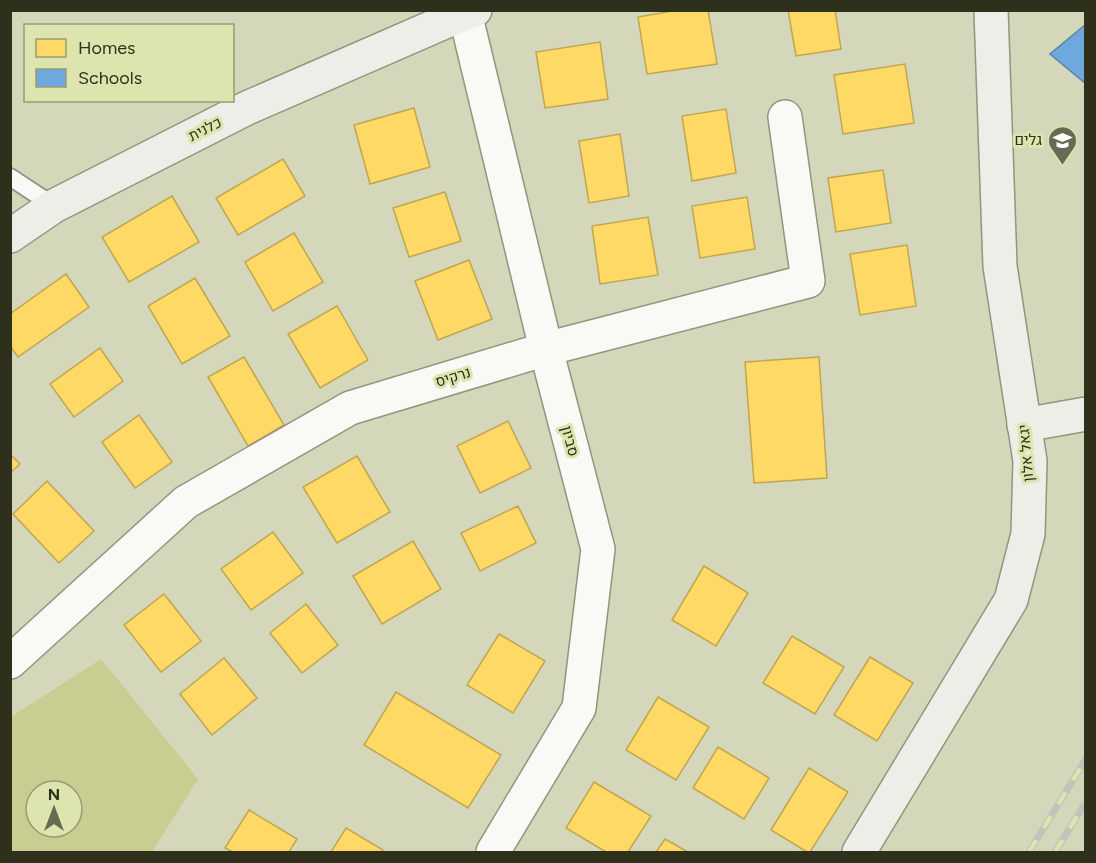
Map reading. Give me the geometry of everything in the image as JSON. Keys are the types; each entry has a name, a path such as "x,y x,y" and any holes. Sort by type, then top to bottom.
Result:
{"street":[{"name":"יגאל אלון","path":"858,852 1011,600 1028,534 1030,461 1000,266 991,10"},
{"name":"כלנית","path":"10,236 54,206 247,108 470,12"},
{"name":"סביון","path":"470,12 546,349 598,549 579,708 493,852"},
{"name":"נרקיס","path":"10,662 186,502 350,408 546,349 808,281 784,117"},
{"path":"1024,425 1086,414"}],"lane":[{"path":"10,177 54,206"}],"green space":[{"path":"101,659 198,779 152,852 11,852 11,717"}],"building: Homes":[{"path":"678,10 708,10 717,64 647,74 638,17"},
{"path":"788,10 835,10 841,49 796,56"},
{"path":"600,42 608,99 545,108 536,52"},
{"path":"905,64 914,123 843,134 834,75"},
{"path":"414,108 430,167 370,184 354,125"},
{"path":"726,109 736,173 692,181 682,116"},
{"path":"620,134 629,196 589,203 579,141"},
{"path":"283,159 305,196 238,235 216,198"},
{"path":"883,170 891,223 836,232 828,178"},
{"path":"445,192 461,241 409,257 393,208"},
{"path":"172,196 199,242 129,282 102,237"},
{"path":"747,197 755,249 700,258 692,206"},
{"path":"648,217 658,275 600,284 592,226"},
{"path":"294,233 323,282 273,311 245,262"},
{"path":"907,245 916,306 860,315 850,254"},
{"path":"469,260 492,319 438,340 415,281"},
{"path":"66,274 89,307 18,357 10,346 10,314"},
{"path":"195,278 230,336 182,364 148,306"},
{"path":"337,306 368,360 320,388 288,334"},
{"path":"100,348 123,381 74,417 50,384"},
{"path":"244,357 284,425 248,446 208,377"},
{"path":"819,357 827,478 754,483 745,362"},
{"path":"139,415 172,462 135,488 102,442"},
{"path":"508,421 531,468 480,493 457,446"},
{"path":"10,454 20,464 10,473"},
{"path":"357,456 390,512 337,543 303,487"},
{"path":"47,481 94,531 59,563 13,514"},
{"path":"518,506 536,543 480,571 461,533"},
{"path":"273,532 303,573 251,610 221,569"},
{"path":"413,541 441,589 382,624 353,576"},
{"path":"704,566 748,593 716,646 672,620"},
{"path":"164,594 201,641 161,672 124,625"},
{"path":"306,604 338,645 302,673 270,633"},
{"path":"499,634 545,661 513,713 467,685"},
{"path":"792,636 844,667 815,714 763,683"},
{"path":"870,657 913,683 877,741 834,715"},
{"path":"224,658 257,698 212,735 180,694"},
{"path":"396,692 501,755 468,808 364,745"},
{"path":"658,697 709,727 676,780 626,750"},
{"path":"718,747 769,778 744,819 693,788"},
{"path":"809,768 848,792 810,852 807,852 771,830"},
{"path":"594,782 651,816 628,852 606,852 566,828"},
{"path":"249,810 297,839 289,852 233,852 225,848"},
{"path":"346,828 383,850 382,852 331,852"},
{"path":"665,839 688,852 656,852"}],"building: Schools":[{"path":"1086,24 1086,84 1050,54"}],"railway":[{"path":"1029,852 1086,759"},
{"path":"1055,852 1086,802"}],"place":[{"name":"גלים","path":"1063,166"}]}
